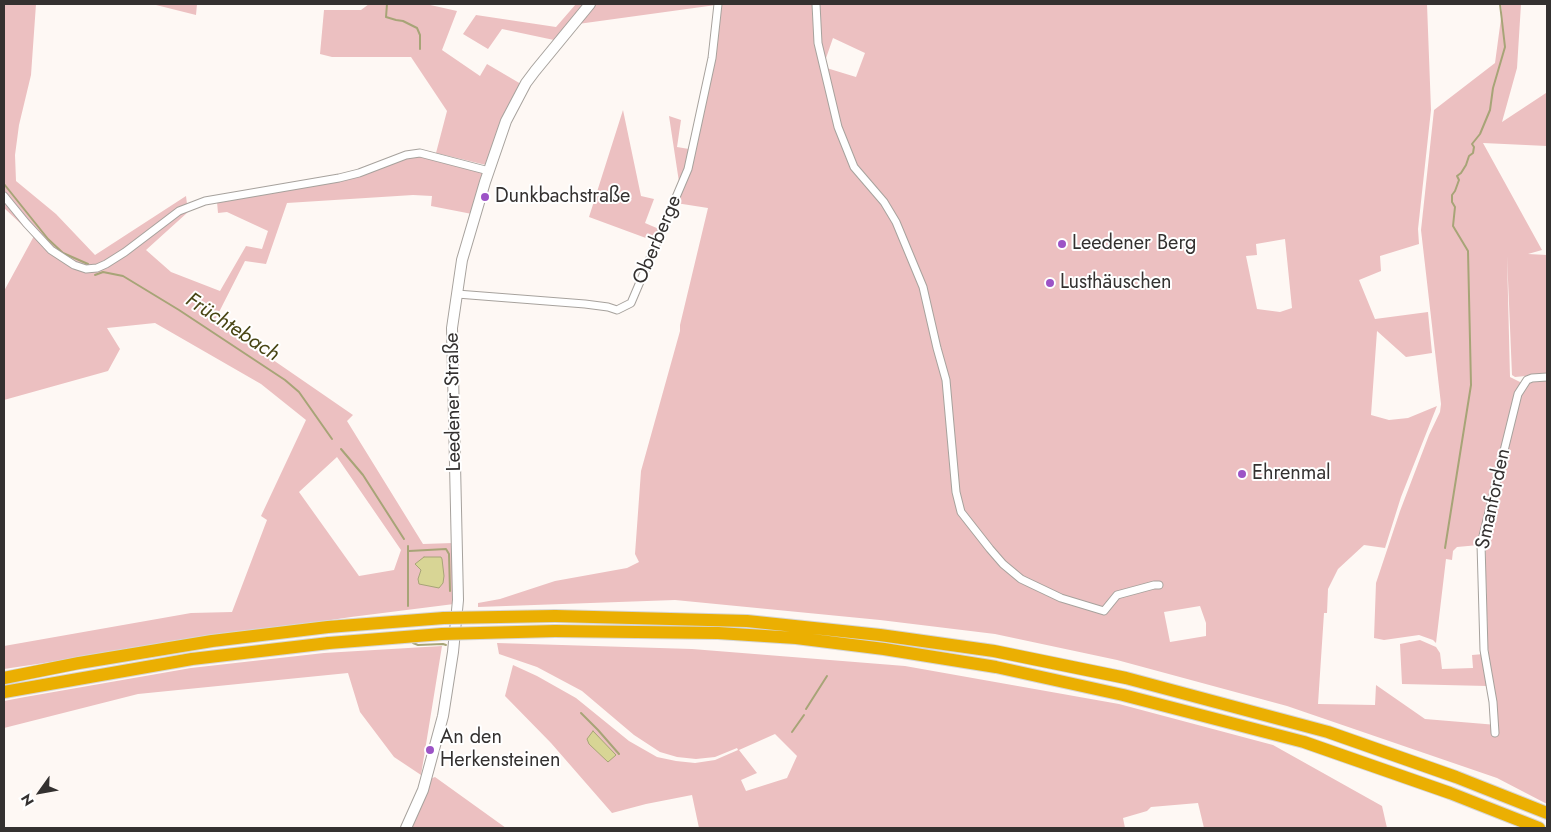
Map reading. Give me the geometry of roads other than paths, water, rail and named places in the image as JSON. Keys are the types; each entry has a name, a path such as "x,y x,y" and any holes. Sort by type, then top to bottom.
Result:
{"highway":[{"path":"4,678 79,663 212,641 328,627 444,618 556,616 747,621 880,635 994,650 1126,678 1328,732 1456,777 1547,813"},
{"path":"4,692 192,659 329,643 442,634 556,631 718,633 796,638 884,649 986,666 1133,697 1304,742 1450,793 1539,828"}],"street":[{"name":"Leedener Straße","path":"406,828 423,790 443,716 453,652 458,600 452,328 462,260 506,121 526,83 560,38 590,4"},
{"name":"Oberberge","path":"457,294 585,304 617,310 631,303 688,169 712,58 718,4"},
{"path":"816,4 818,43 838,127 854,167 884,202 896,222 923,287 946,380 956,492 961,512 1003,564 1021,579 1061,598 1104,611 1117,595 1159,585"},
{"path":"4,196 51,250 74,265 86,269 97,268 106,264 179,211 205,201 339,178 359,173 406,155 420,153 489,170"},
{"name":"Smanforden","path":"1495,733 1493,702 1484,650 1481,544 1518,394 1526,380 1547,377"}],"waterway":[{"path":"387,4 386,17 403,21 417,28 420,35 420,49"},
{"path":"1445,548 1471,385 1468,251 1453,226 1455,207 1452,202 1452,195 1459,180 1457,176 1461,173 1469,156 1473,153 1474,147 1472,144 1480,134 1490,110 1493,88 1505,47 1500,4"},
{"name":"Früchtebach","path":"4,184 48,239 63,253 88,264"},
{"name":"Früchtebach","path":"95,275 103,272 123,276 179,310 285,380 299,392 332,439"},
{"name":"Früchtebach","path":"341,449 363,475 404,539"},
{"name":"Früchtebach","path":"408,546 408,606"},
{"path":"409,551 446,549 449,554 450,591"},
{"name":"Früchtebach","path":"413,643 418,645 446,645"},
{"path":"806,709 827,676"},
{"path":"581,713 619,754"},
{"path":"792,732 804,715"}],"place":[{"name":"Dunkbachstraße","path":"485,197"},
{"name":"Leedener Berg","path":"1062,244"},
{"name":"Lusthäuschen","path":"1050,283"},
{"name":"Ehrenmal","path":"1242,474"},
{"name":"An den Herkensteinen","path":"430,750"}]}
